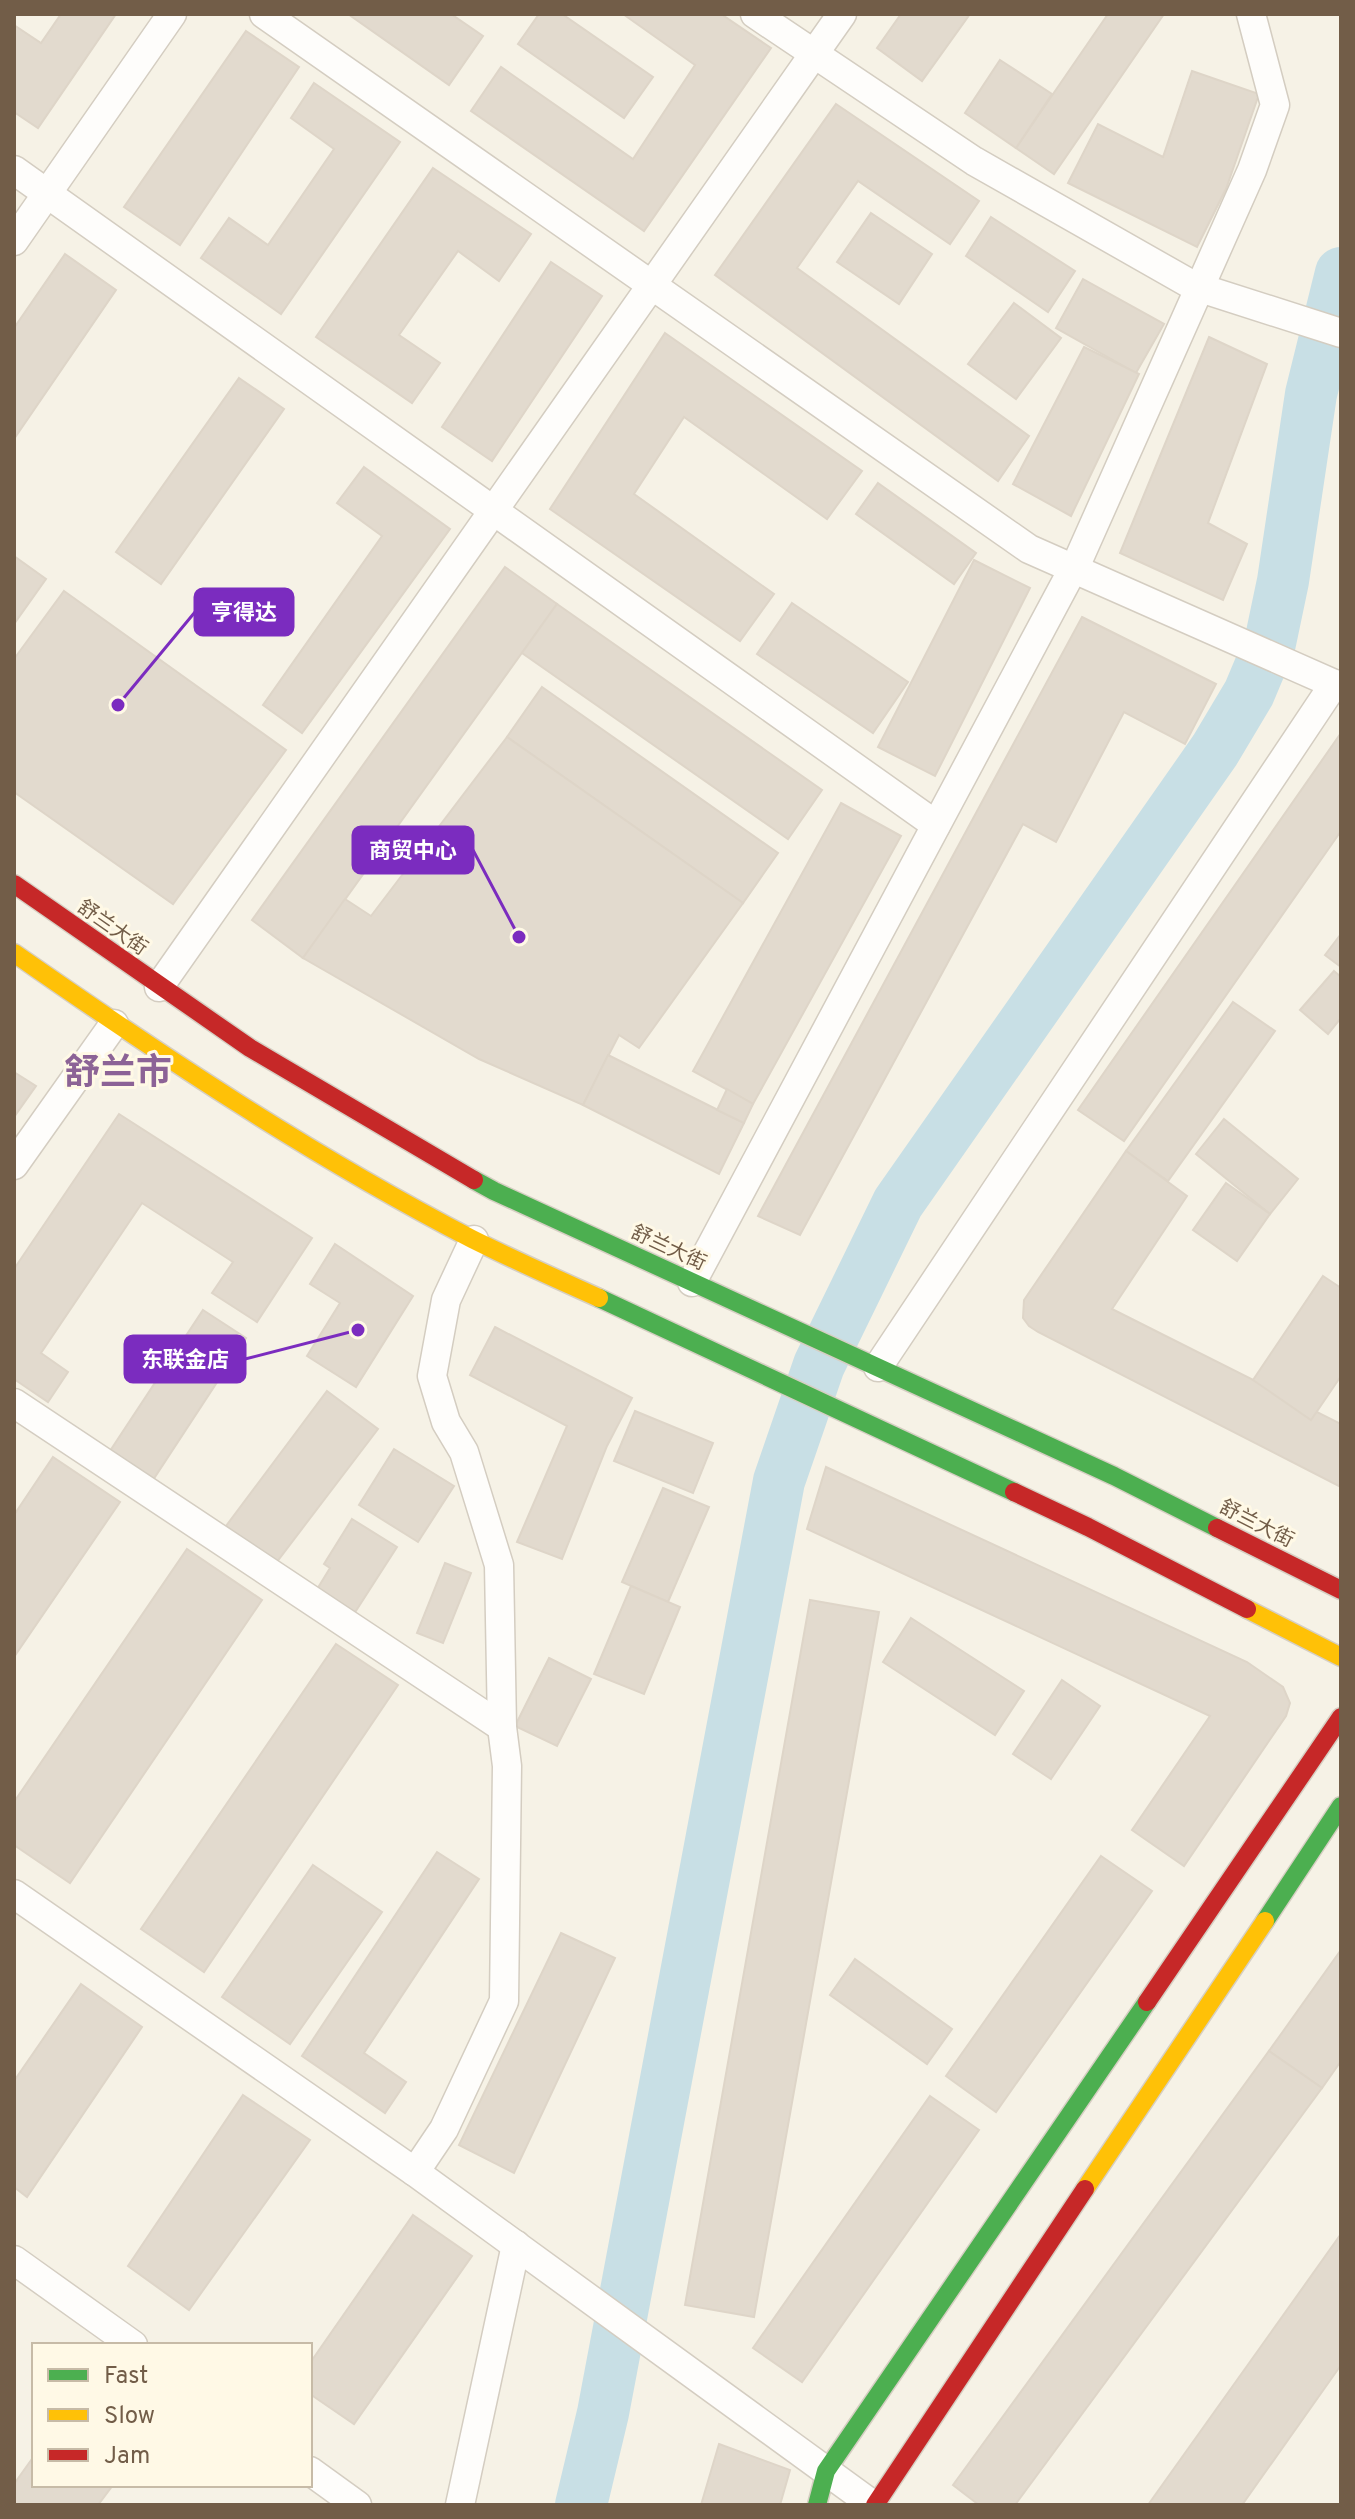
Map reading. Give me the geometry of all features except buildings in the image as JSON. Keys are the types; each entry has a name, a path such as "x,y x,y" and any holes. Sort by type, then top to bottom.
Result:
{"main road":[{"name":"舒兰大街","path":"14,884 250,1048 494,1191 1114,1476 1341,1590"},
{"path":"14,953 114,1024 222,1094 474,1240 1088,1527 1341,1657"},
{"path":"817,2505 826,2471 1341,1717"},
{"path":"874,2505 1341,1806"}],"street":[{"path":"14,241 172,14"},
{"path":"264,14 1029,549 1333,684 877,1366"},
{"path":"755,14 974,161 1198,287 1341,333"},
{"path":"159,987 842,14"},
{"path":"692,1282 1073,568 1252,170 1275,105 1251,14"},
{"path":"14,170 936,825"},
{"path":"14,1165 114,1024"},
{"path":"415,2172 444,2129 504,2001 507,1766 502,1727 499,1565 464,1452 446,1422 432,1376 446,1300 474,1240"},
{"path":"14,1403 502,1727"},
{"path":"14,1894 415,2172 874,2505"},
{"path":"460,2505 525,2252"},
{"path":"14,2260 130,2343"},
{"path":"312,2472 357,2505"}],"waterway":[{"path":"581,2505 603,2413 779,1481 819,1365 898,1203 1215,750 1249,693 1270,643 1283,581 1311,394 1341,273"}],"traffic: fast":[{"path":"474,1180 1114,1476 1217,1528"},
{"path":"599,1298 1014,1492"},
{"path":"1265,1921 1341,1806"},
{"path":"817,2505 826,2471 1147,2002"}],"traffic: slow":[{"path":"14,953 182,1067 354,1174 472,1239 599,1298"},
{"path":"1247,1609 1341,1657"},
{"path":"1085,2189 1265,1921"}],"traffic: jam":[{"path":"14,884 250,1048 474,1180"},
{"path":"1014,1492 1247,1609"},
{"path":"1217,1528 1341,1590"},
{"path":"1147,2002 1341,1717"},
{"path":"875,2505 1085,2189"}],"place":[{"name":"亨得达","path":"118,705"},
{"name":"商贸中心","path":"519,937"},
{"name":"东联金店","path":"358,1330"}],"district":[{"name":"舒兰市","path":"118,1071"}]}
